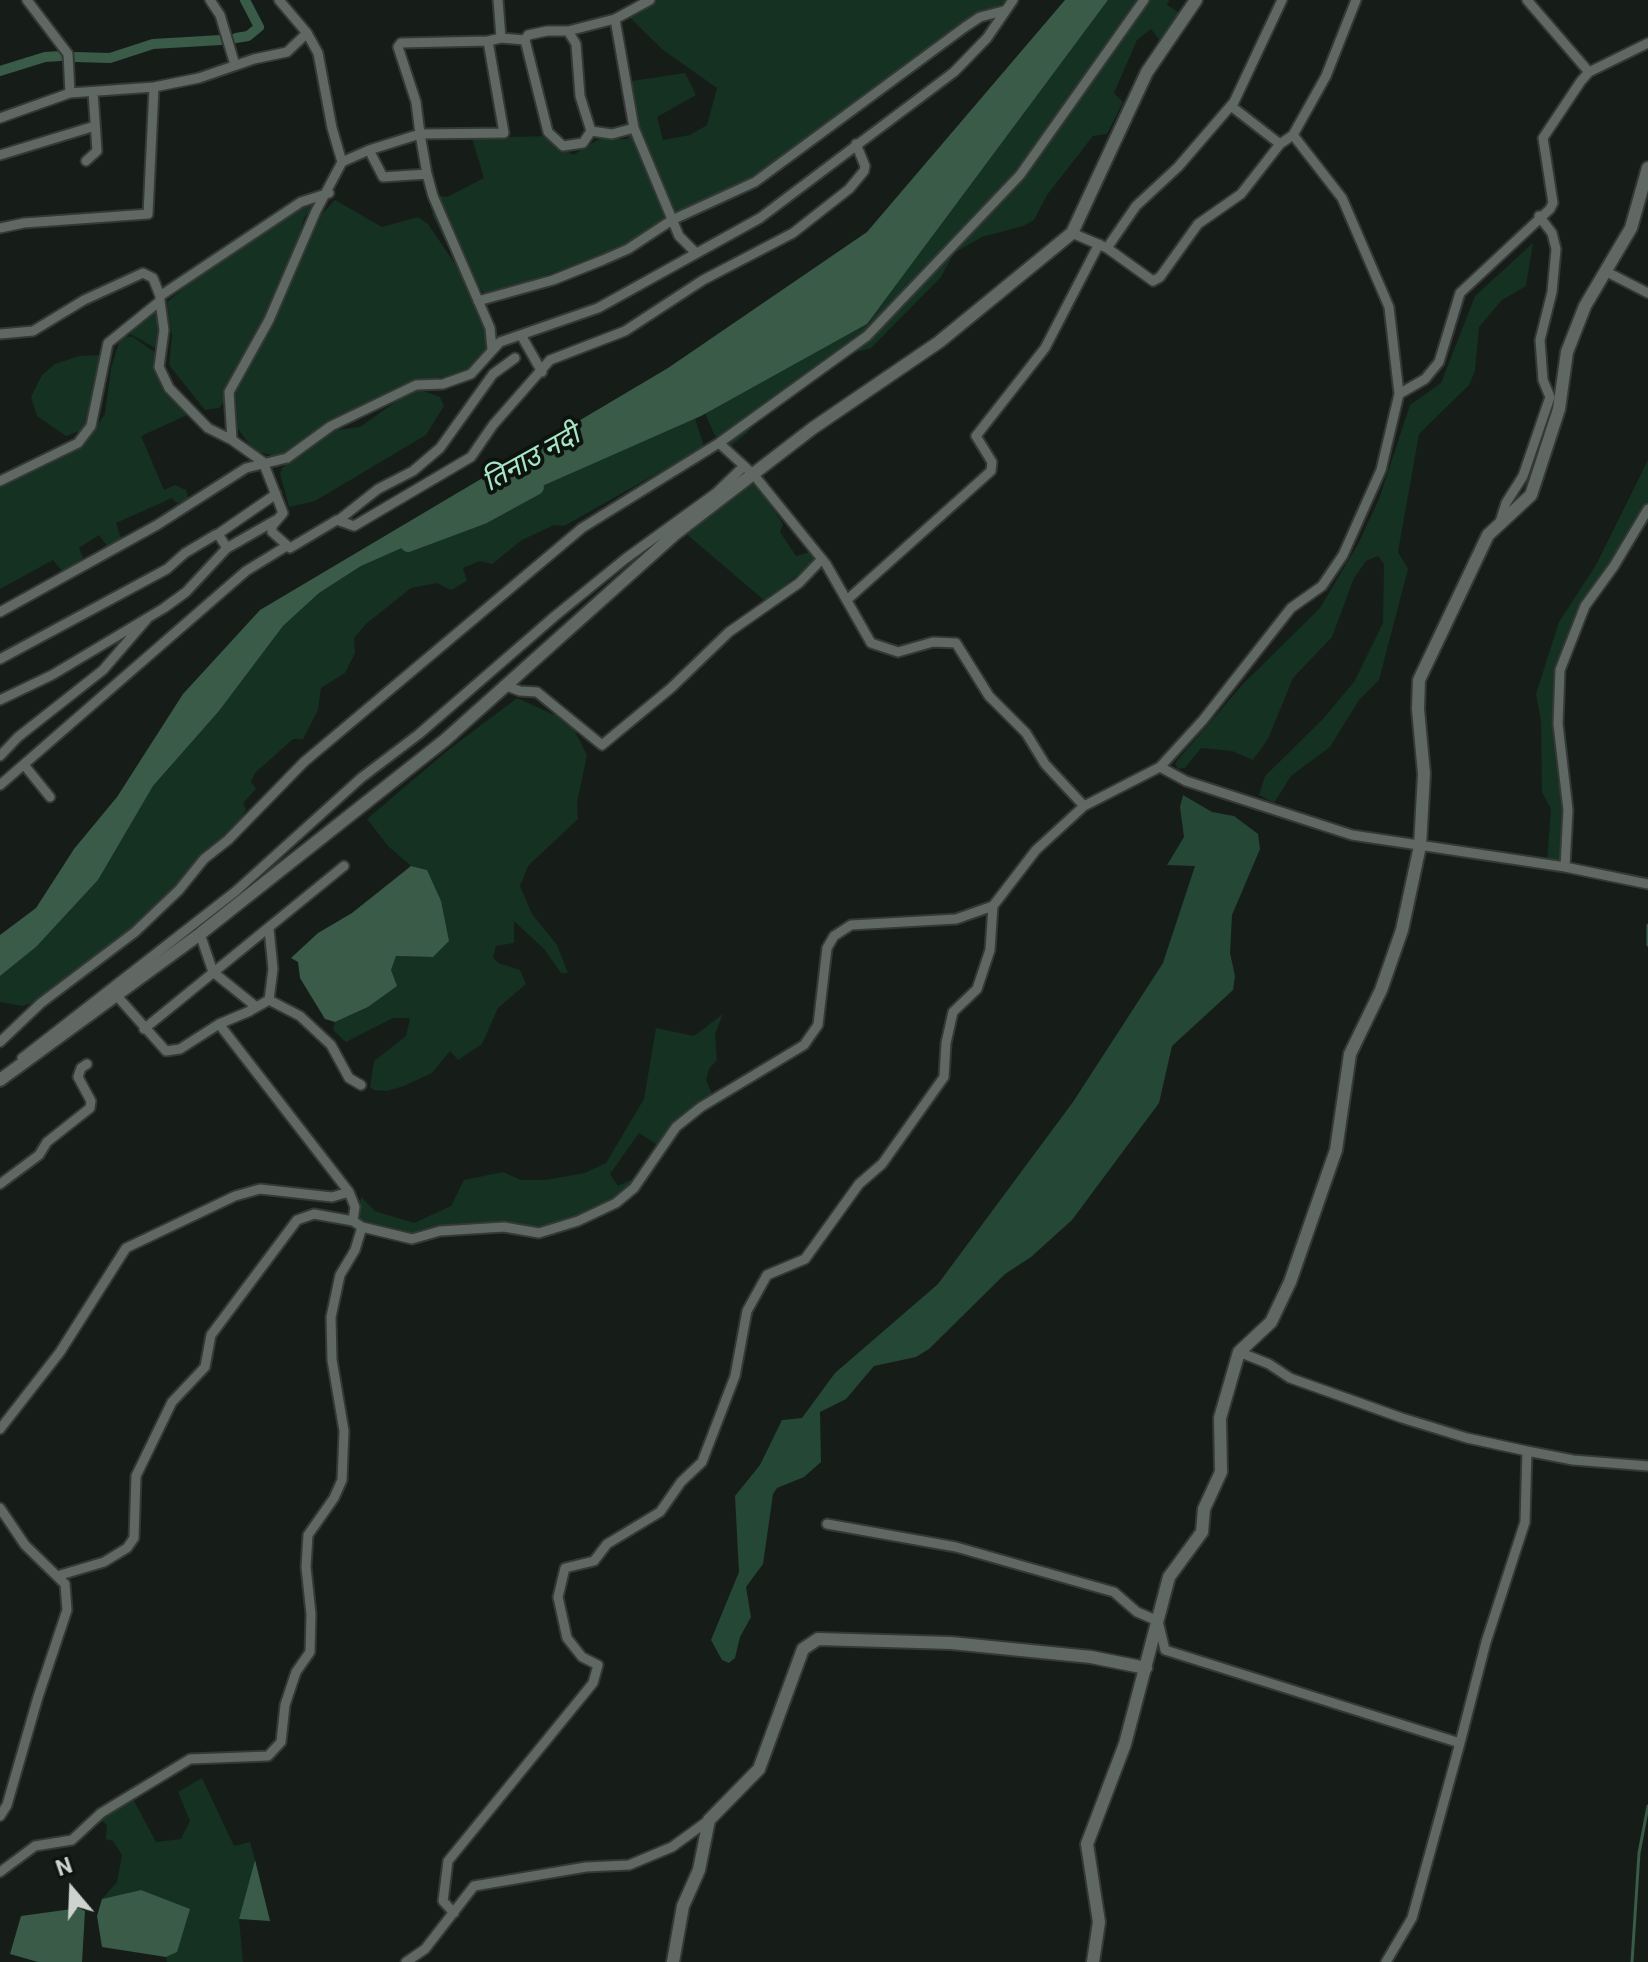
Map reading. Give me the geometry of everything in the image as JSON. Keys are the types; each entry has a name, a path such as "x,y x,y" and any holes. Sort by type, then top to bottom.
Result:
{"street":[{"path":"27,0 68,54 70,93"},
{"path":"210,0 220,15 235,65"},
{"path":"232,440 229,392 269,320 316,211 329,193 342,162 332,128 318,53 307,33 279,0"},
{"path":"498,0 501,38"},
{"path":"591,131 583,143 563,146 548,132 525,40 528,35 568,31 615,19 650,0"},
{"path":"0,612 157,525 246,468 287,458 331,426 416,385 443,384 471,374 500,342 598,308 760,218 802,190 856,144 954,72 987,38 1013,0"},
{"path":"0,1042 41,1003 135,932 179,890 204,859 228,840 304,762 439,645 582,528 719,443 867,336 1020,175 1144,0"},
{"path":"19,1067 19,1061 40,1041 159,954 236,891 361,778 419,734 625,559 716,493 939,342 1072,233 1147,72 1196,0"},
{"path":"848,599 991,471 992,462 977,443 976,436 1045,348 1103,246 1136,206 1178,167 1231,106 1249,77 1282,0"},
{"path":"1072,233 1103,246 1153,281 1160,277 1198,224 1241,194 1280,144 1293,135 1326,76 1356,0"},
{"path":"1527,0 1589,72"},
{"path":"478,301 553,280 603,260 628,249 672,220 755,182 965,27 980,17 1003,11"},
{"path":"615,19 634,128 679,236 695,252"},
{"path":"568,31 576,44 580,96 591,131"},
{"path":"0,118 70,93 154,87 287,52 307,33"},
{"path":"492,350 490,328 433,196 416,102 398,47 401,43 501,38 525,40"},
{"path":"342,162 420,134 504,133 488,41"},
{"path":"1399,394 1425,379 1439,362 1460,293 1539,216 1547,213 1553,203 1543,138 1589,72 1648,43"},
{"path":"0,228 24,223 148,214 154,87"},
{"path":"86,161 97,151 93,92"},
{"path":"1231,106 1280,144"},
{"path":"0,155 95,126"},
{"path":"591,131 612,134 634,128"},
{"path":"57,1576 104,1562 127,1548 134,1538 136,1476 172,1402 205,1367 211,1335 297,1220 314,1214 353,1221 362,1227 412,1239 440,1231 504,1227 539,1233 616,1203 634,1188 676,1127 701,1107 804,1045 818,1025 827,948 834,936 851,925 956,919 993,906 1036,850 1084,806 1160,767 1203,720 1291,608 1322,586 1343,555 1381,470 1399,394 1389,307 1342,198 1293,135"},
{"path":"340,519 354,526 471,457 493,425 550,360 625,331 703,280 803,226 849,189 864,171 856,144"},
{"path":"369,150 383,177 427,174"},
{"path":"1093,1962 1099,1922 1087,1844 1125,1744 1169,1577 1202,1532 1204,1509 1221,1472 1220,1418 1239,1352 1271,1322 1290,1282 1336,1150 1350,1054 1381,990 1402,930 1420,846 1424,774 1418,709 1419,680 1488,535 1531,495 1559,409 1567,352 1585,306 1631,228 1648,168"},
{"path":"0,481 78,443 91,426 108,343 160,299 301,202 329,193"},
{"path":"1499,525 1506,503 1523,476 1550,397 1543,380 1540,340 1552,292 1556,249 1552,233 1539,216"},
{"path":"1605,271 1648,293"},
{"path":"0,334 33,331 84,300 143,273 153,278 160,299 164,330 159,367 169,388 208,428 232,440 263,462 283,513 227,548 186,592 52,675 0,700"},
{"path":"521,335 542,372"},
{"path":"0,785 246,571 340,519 378,489 413,471 440,448 493,374 515,358"},
{"path":"719,443 748,472 822,559 848,599 864,635 878,647 898,652 944,641 960,647 989,696 1026,733 1045,764 1084,806"},
{"path":"0,1080 200,934 445,740 748,472"},
{"path":"0,659 167,569 185,553 276,494"},
{"path":"1565,867 1568,810 1558,724 1560,670 1585,606 1614,566 1648,509"},
{"path":"276,520 272,532 285,547"},
{"path":"218,534 227,548"},
{"path":"504,685 520,691 537,692 602,745 671,688 729,632 799,583 822,559"},
{"path":"0,756 18,737 103,670 152,614"},
{"path":"25,766 50,797"},
{"path":"1160,767 1186,781 1352,835 1565,867 1648,884"},
{"path":"144,1029 344,866"},
{"path":"454,1913 443,1901 448,1861 593,1683 598,1665 582,1657 567,1638 558,1597 565,1568 594,1561 607,1544 660,1512 681,1482 702,1462 735,1376 747,1311 767,1275 805,1259 859,1184 882,1164 944,1077 946,1043 953,1012 977,989 990,950 993,906"},
{"path":"269,929 273,969 269,1000 274,1006 300,1016 331,1045 349,1078 361,1085"},
{"path":"200,934 213,972 254,1005 253,1009"},
{"path":"117,996 166,1051 180,1049 219,1024 269,1000"},
{"path":"219,1024 349,1192 355,1207 353,1221"},
{"path":"0,1184 39,1155 47,1142 90,1108 91,1101 78,1077 81,1068 87,1064"},
{"path":"0,1429 60,1352 126,1248 235,1196 260,1189 332,1197 349,1192"},
{"path":"0,1872 35,1846 72,1840 101,1813 190,1759 268,1756 281,1742 285,1705 296,1672 310,1652 311,1614 306,1567 308,1535 334,1498 342,1480 344,1431 332,1360 331,1317 340,1275 355,1250 362,1227"},
{"path":"1239,1352 1269,1364 1290,1378 1467,1438 1573,1460 1648,1466"},
{"path":"1386,1962 1412,1918 1486,1642 1525,1522 1527,1451"},
{"path":"0,1508 10,1527 65,1584 67,1610 7,1805 0,1816"},
{"path":"827,1524 956,1547 1051,1571 1114,1592 1137,1612 1158,1621"},
{"path":"1158,1621 1165,1650 1460,1743"},
{"path":"406,1962 425,1949 474,1886 586,1867 629,1865 672,1847 709,1820 759,1769 803,1649 818,1639 951,1643 1091,1657 1146,1668"},
{"path":"673,1962 683,1906 699,1870 709,1820"}],"shaded area":[{"path":"639,0 1007,0 749,192 736,193 686,215 630,247 486,295 453,257 432,214 436,195 447,197 484,178 472,138 550,136 573,155 599,139 627,139 635,126 632,81 685,73 696,95 657,117 663,140 690,135 707,125 717,88 663,50 623,11"},
{"path":"1108,0 1169,0 1167,5 1180,13 1161,42 1151,29 1137,40 1114,93 1123,102 1107,134 1093,136 1047,195 1034,220 982,237 954,253 941,277 871,348 839,357 775,397 747,433 728,448 714,434 705,413 867,324"},
{"path":"312,200 318,202 304,218 298,240 234,388 219,408 205,410 169,365 172,336 167,302 205,270"},
{"path":"335,200 382,227 418,217 428,224 483,305 490,344 468,372 402,385 279,457 254,451 238,429 236,393 321,215"},
{"path":"1533,243 1526,286 1502,300 1479,327 1475,371 1469,385 1419,434 1398,552 1408,569 1379,680 1359,700 1330,747 1291,776 1274,803 1259,795 1265,776 1322,720 1354,682 1383,623 1384,564 1378,556 1366,561 1354,578 1332,637 1293,678 1268,739 1253,760 1232,751 1201,748 1185,768 1178,769 1175,763 1242,685 1320,608 1358,544 1379,499 1410,405 1441,383 1475,296"},
{"path":"164,304 169,326 164,353 127,332"},
{"path":"121,336 133,337 160,356 170,382 196,411 141,436 164,490 175,485 186,490 189,500 177,503 172,498 116,523 121,538 107,546 99,535 79,548 83,558 63,572 53,560 0,589 0,484 81,447 105,414 111,368"},
{"path":"101,355 98,407 87,428 66,436 37,416 31,397 42,375 55,364 79,356"},
{"path":"415,388 440,397 444,406 426,435 315,501 289,507 280,474 282,468 306,448 337,430 360,427"},
{"path":"695,418 704,447 564,526 554,525 522,540 492,564 480,561 463,568 467,581 451,590 437,583 411,588 366,624 354,638 355,653 345,673 321,688 318,710 303,739 293,739 255,773 251,782 256,789 243,803 246,809 235,831 222,837 178,882 180,887 135,930 69,974 35,1002 22,1006 0,1002 0,976 36,947 98,880 153,786 219,711 283,626 319,593 361,566"},
{"path":"1648,460 1648,503 1611,567 1577,612 1562,653 1558,675 1564,807 1562,863 1547,861 1551,809 1542,792 1541,721 1536,694 1559,622 1596,565"},
{"path":"747,485 757,485 783,524 780,532 796,556 810,552 816,560 765,601 684,532"},
{"path":"517,698 570,722 587,755 577,803 578,819 528,866 520,886 532,914 557,945 568,973 561,973 544,949 514,921 514,943 496,946 493,957 498,963 520,970 526,984 498,1008 482,1044 458,1060 450,1051 432,1073 404,1086 387,1091 374,1090 370,1087 374,1061 406,1036 410,1018 393,1018 346,1042 333,1030 335,1022 368,1007 396,956 433,957 427,870 411,866 388,846 367,819 447,751"},
{"path":"1183,795 1212,812 1234,816 1258,834 1260,849 1232,915 1230,953 1235,976 1233,990 1172,1046 1159,1103 1072,1220 1031,1257 1005,1274 929,1349 916,1357 874,1366 846,1399 820,1412 821,1462 804,1477 777,1488 773,1494 763,1564 746,1587 751,1617 740,1637 735,1658 729,1663 722,1660 711,1640 739,1572 735,1496 760,1465 782,1420 802,1418 835,1373 938,1284 1073,1102 1163,963 1195,866 1167,865 1184,837 1180,807"},
{"path":"723,1014 715,1034 717,1060 709,1069 706,1080 713,1096 659,1146 639,1133 610,1174 618,1186 630,1180 632,1187 615,1201 581,1217 531,1229 496,1223 413,1236 367,1226 358,1220 361,1197 375,1211 414,1223 451,1206 464,1180 503,1172 521,1180 545,1180 585,1173 606,1163 644,1099 656,1028 694,1036"},
{"path":"202,1778 234,1846 250,1842 255,1860 239,1919 243,1962 167,1962 166,1957 177,1951 141,1890 102,1899 117,1882 122,1855 113,1841 106,1839 107,1825 100,1819 133,1799 156,1842 181,1839 190,1821 178,1792"}],"water":[{"path":"1065,0 1108,0 867,324 701,416 361,566 319,593 283,626 219,711 153,786 98,880 36,947 0,976 0,935 36,908 74,849 117,797 183,694 260,610 668,368 867,232"},
{"path":"411,866 427,870 441,901 449,941 433,957 396,956 391,970 397,986 368,1007 335,1022 325,1019 300,978 298,962 291,958 318,933 352,913"},
{"path":"255,1860 270,1921 239,1919"},
{"path":"141,1890 190,1909 177,1952 166,1957 102,1947 97,1916 102,1899"},
{"path":"79,1908 85,1911 82,1962 38,1962 10,1954 21,1916"}],"waterway":[{"path":"236,38 248,36 259,27 245,0"},
{"path":"76,57 110,58 153,44 221,40"},
{"path":"0,71 45,57 61,56"},
{"name":"तिनाउ नदी","path":"408,544 483,516 536,487"},
{"path":"1648,925 1648,945"},
{"path":"1632,1962 1639,1853 1648,1806"}]}
